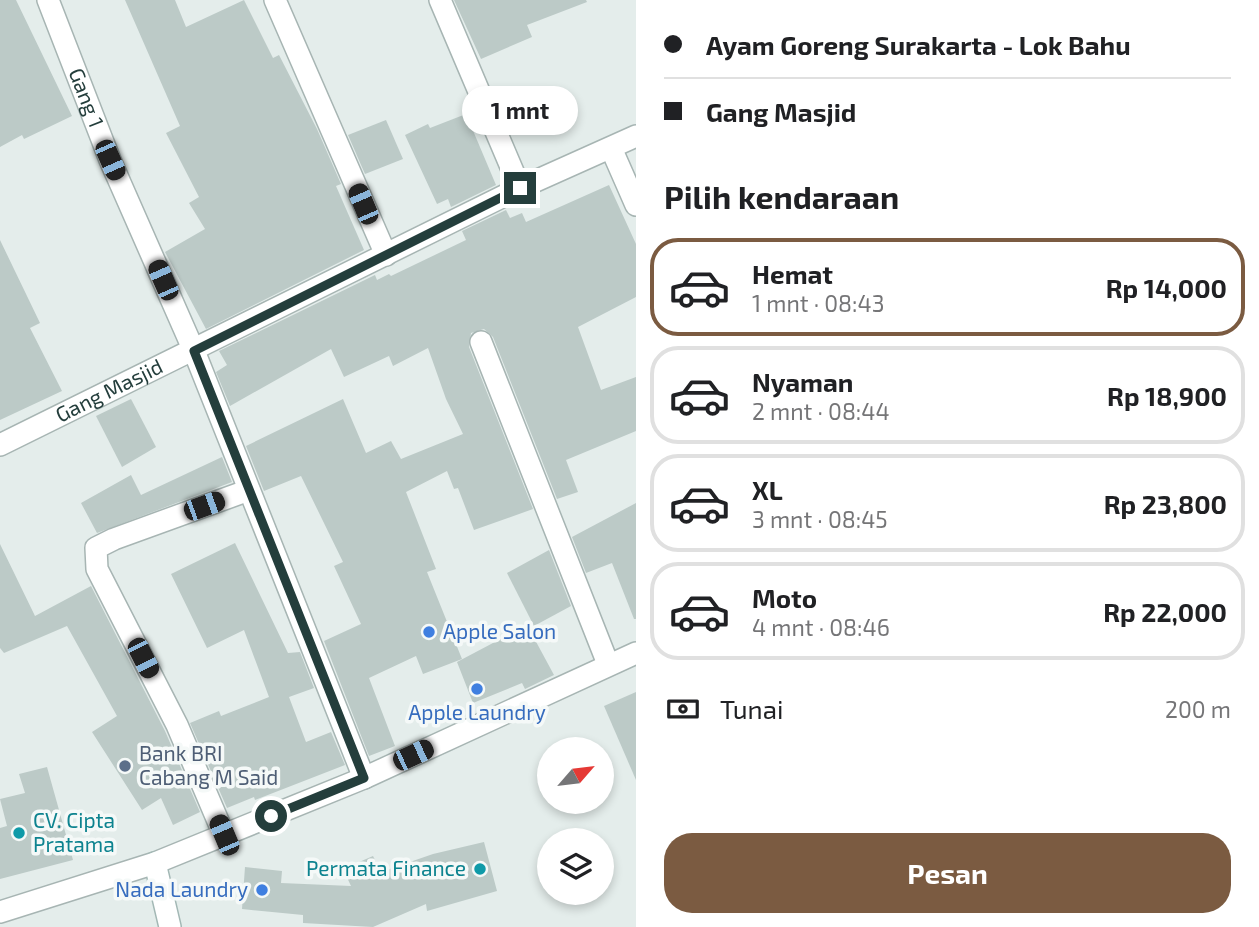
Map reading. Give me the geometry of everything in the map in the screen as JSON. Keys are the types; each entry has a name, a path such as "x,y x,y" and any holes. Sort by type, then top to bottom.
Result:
{"street":[{"name":"Gang 1","path":"48,0 110,160 194,351 364,778"},
{"path":"275,0 386,255"},
{"path":"440,0 520,188"},
{"name":"Gang Masjid","path":"0,445 520,188 636,136"},
{"path":"611,148 636,205"},
{"path":"481,342 608,664"},
{"path":"224,835 177,724 97,569 95,556 96,548 114,539 249,490"},
{"path":"0,912 155,863 364,778 636,653"},
{"path":"155,863 170,927"}],"building":[{"path":"0,0 16,0 72,116 24,139 22,135 0,147"},
{"path":"125,0 175,0 186,27 244,0 273,58 279,55 317,129 341,184 336,186 364,250 206,329 165,252 205,229 189,203 199,197 166,133 180,126"},
{"path":"454,0 587,2 527,25 532,37 481,59"},
{"path":"466,114 496,185 451,207 448,199 437,204 405,135 428,124 430,128"},
{"path":"386,120 403,159 365,174 348,135"},
{"path":"609,185 636,244 636,297 578,327 601,390 636,377 636,431 566,460 578,492 557,499 493,337 484,329 471,333 469,347 533,509 474,530 458,488 454,489 447,471 406,492 436,569 427,572 462,659 423,674 416,656 369,678 395,746 369,756 324,641 361,624 334,566 343,562 301,476 264,491 246,446 343,399 366,453 391,441 401,459 463,434 446,399 428,348 393,366 389,356 344,377 331,349 230,406 216,372 227,365 219,351 375,275 377,280 389,274 391,276 466,240 462,231 506,210 510,218 522,213 526,222"},
{"path":"0,240 40,323 30,328 62,391 0,420"},
{"path":"131,399 156,447 122,467 96,416"},
{"path":"222,457 232,482 97,533 81,503 131,475 141,495"},
{"path":"636,503 634,619 612,563 586,573 572,537"},
{"path":"235,543 288,653 300,652 314,688 289,697 306,742 331,732 345,765 227,808 190,723 219,711 221,716 269,697 244,630 207,648 171,574"},
{"path":"0,544 35,616 91,586 165,731 200,812 173,825 161,798 142,810 92,732 117,716 67,626 4,653 0,648"},
{"path":"549,550 571,606 534,626 507,573"},
{"path":"527,625 554,675 525,689 522,683 473,703 457,662"},
{"path":"636,692 636,780 604,706"},
{"path":"47,767 73,860 0,879 0,828 7,826 0,799 25,793 19,774"},
{"path":"484,842 497,891 427,911 426,904 373,927 303,923 303,915 242,909 245,867 282,871 281,883 351,886 343,869 373,856 381,872 433,854"}],"place":[{"name":"Apple Salon","path":"429,632"},
{"name":"Apple Laundry","path":"477,689"},
{"name":"Bank BRI Cabang M Said","path":"125,766"},
{"name":"CV. Cipta Pratama","path":"19,833"},
{"name":"Permata Finance","path":"480,869"},
{"name":"Nada Laundry","path":"262,890"}],"route":[{"path":"271,816 364,778 194,351 520,188"}]}
